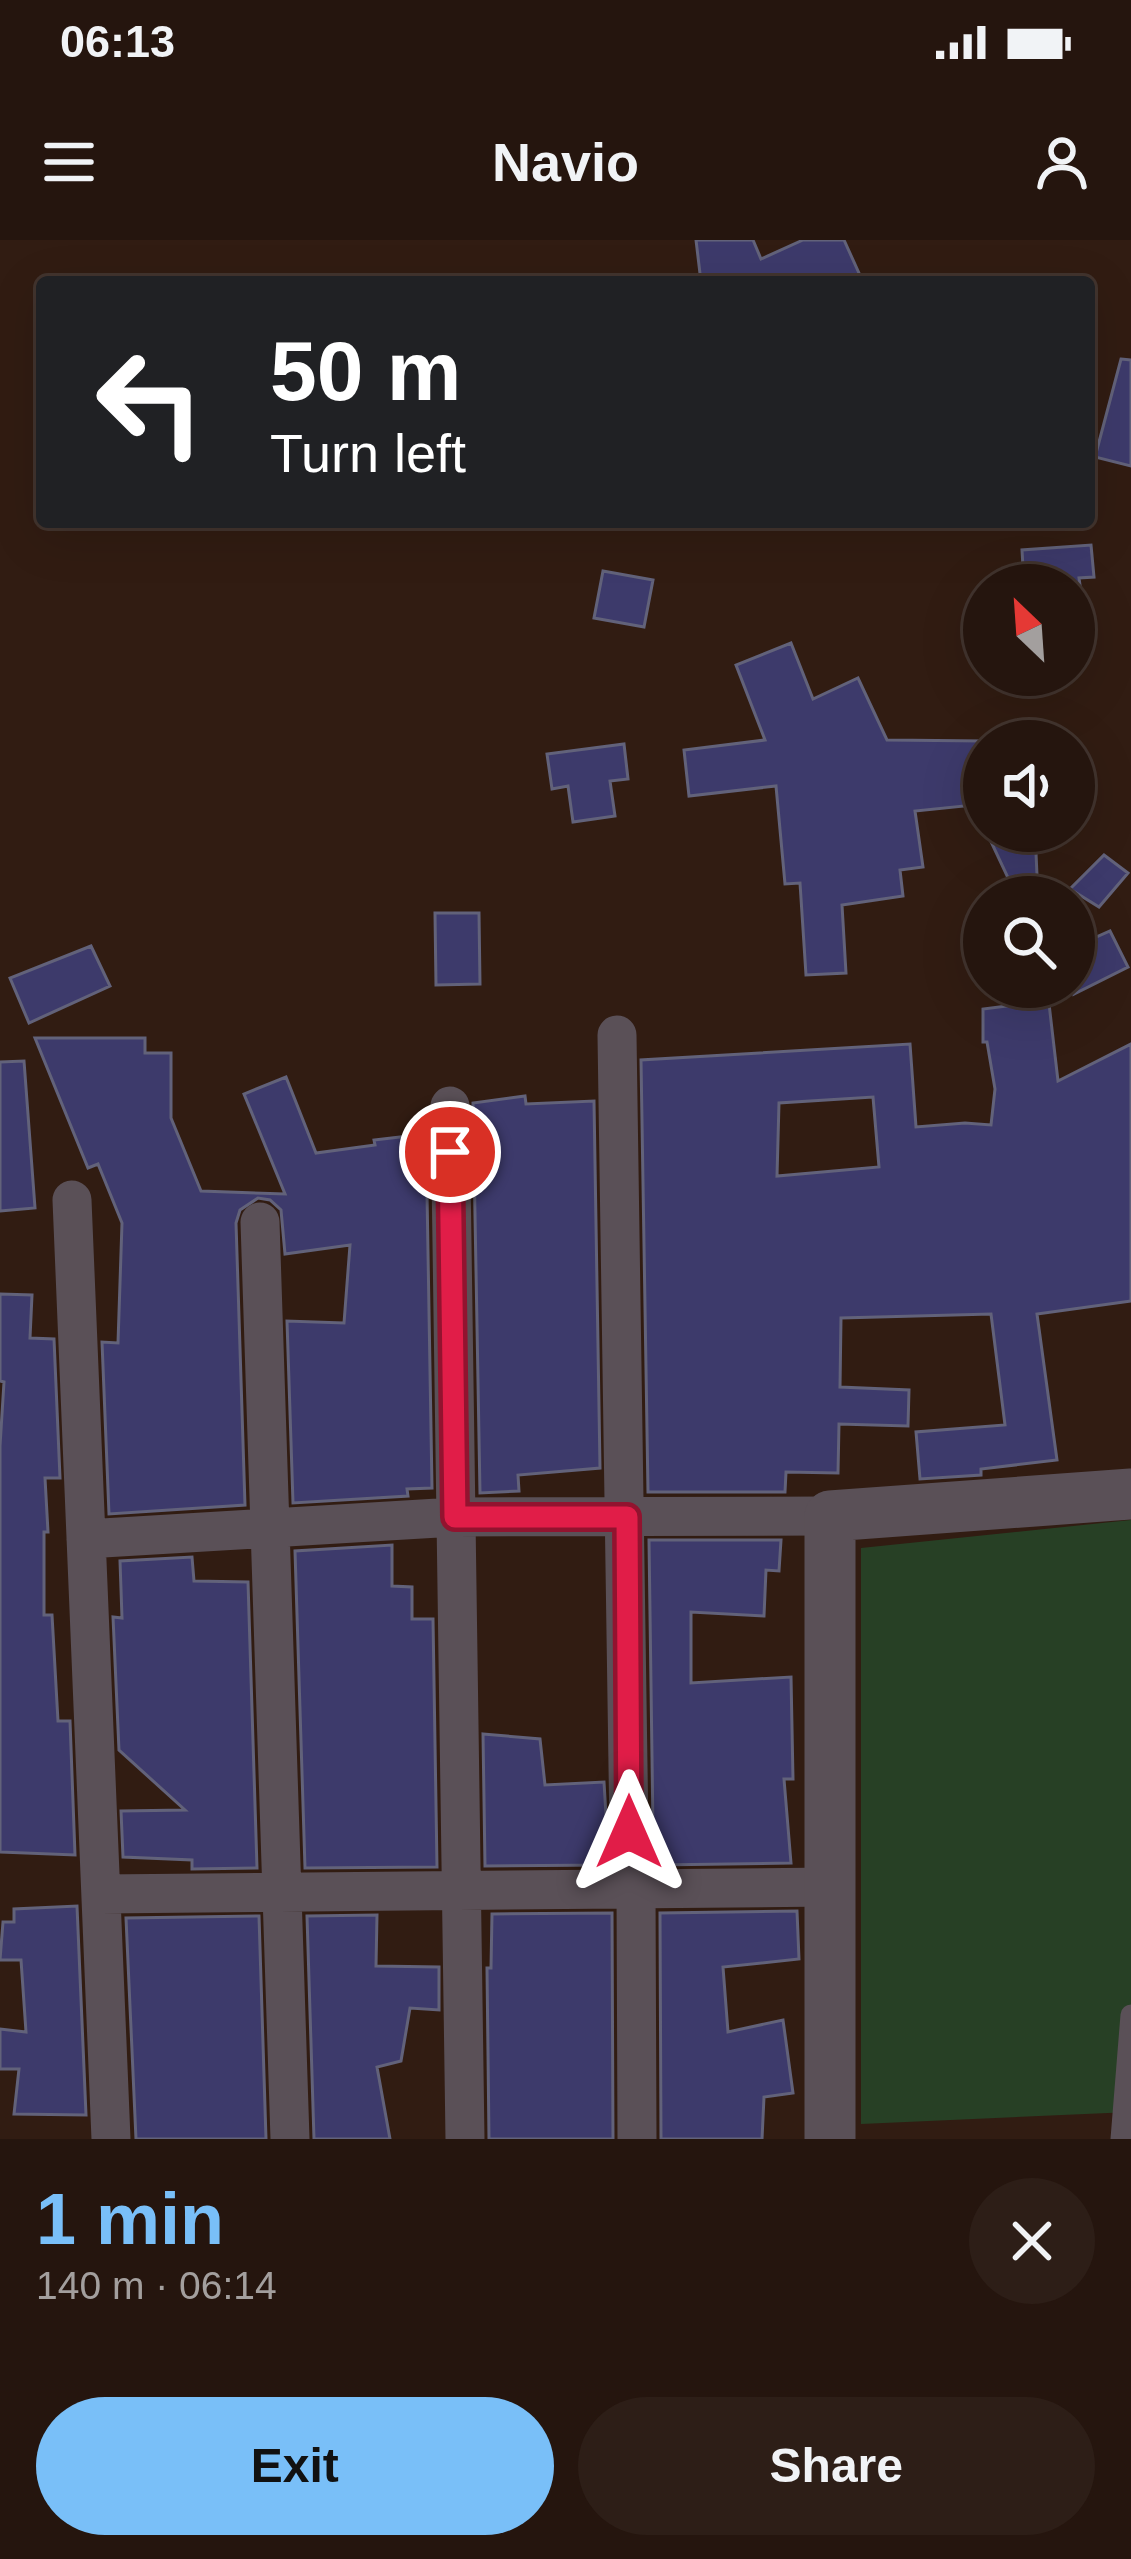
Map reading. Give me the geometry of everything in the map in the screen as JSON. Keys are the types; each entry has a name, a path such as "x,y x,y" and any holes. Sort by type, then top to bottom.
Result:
{"street":[{"path":"617,1035 637,2139"},
{"path":"450,1106 465,2139"},
{"path":"73,1200 111,2139"},
{"path":"260,1222 290,2139"},
{"path":"86,1539 455,1517 830,1516 1131,1494"},
{"path":"830,1516 830,2139"},
{"path":"101,1894 830,1887"}],"lane":[{"path":"1121,2139 1131,2015"}],"green space":[{"path":"1131,1520 1131,2112 861,2124 861,1548"}],"building":[{"path":"696,240 753,240 761,259 803,240 844,240 860,276 700,276"},
{"path":"1121,359 1131,360 1131,466 1095,457"},
{"path":"1091,545 1093,564 1023,564 1022,550"},
{"path":"603,571 653,580 644,627 594,618"},
{"path":"791,643 813,699 858,678 887,740 963,741 963,806 915,811 923,867 900,870 903,896 842,905 846,973 806,975 800,883 785,884 776,786 689,796 684,750 765,740 736,665"},
{"path":"624,744 628,779 610,781 615,816 573,822 568,786 552,789 547,754"},
{"path":"996,852 1036,852 1037,876 1007,876"},
{"path":"1104,855 1128,873 1099,907 1095,905 1095,876 1083,876"},
{"path":"435,913 479,913 480,984 436,985"},
{"path":"1110,931 1128,967 1095,984 1095,938"},
{"path":"91,946 110,986 29,1023 10,978"},
{"path":"1050,1008 1058,1081 1131,1044 1131,1301 1037,1314 1057,1460 981,1469 981,1475 920,1479 916,1432 1005,1425 991,1314 841,1318 840,1387 909,1390 908,1426 839,1424 838,1473 786,1472 785,1492 648,1492 641,1060 910,1044 916,1127 991,1125 995,1089 987,1042 983,1042 983,1009","holes":["873,1097 879,1167 777,1176 779,1103"]},
{"path":"35,1038 145,1038 145,1053 171,1053 171,1118 201,1191 285,1194 244,1094 286,1077 316,1153 426,1134 432,1488 407,1489 408,1496 293,1503 287,1321 344,1323 350,1245 285,1254 281,1210 270,1200 258,1198 240,1210 236,1223 245,1505 109,1514 102,1342 118,1343 122,1223 98,1164 88,1168"},
{"path":"24,1061 35,1208 0,1211 0,1062"},
{"path":"525,1096 526,1104 594,1101 600,1468 518,1475 519,1491 480,1493 473,1103"},
{"path":"0,1294 32,1295 30,1338 54,1339 60,1478 45,1478 44,1615 52,1615 58,1721 70,1721 75,1855 0,1852 4,1382 0,1381"},
{"path":"649,1540 781,1540 779,1571 766,1570 764,1616 691,1612 691,1683 791,1677 793,1779 784,1779 791,1863 657,1865"},
{"path":"392,1545 392,1586 412,1587 412,1619 433,1619 437,1867 305,1868 295,1551"},
{"path":"192,1557 194,1581 248,1582 257,1868 192,1869 192,1860 123,1857 121,1811 185,1810 119,1750 113,1617 122,1618 120,1561"},
{"path":"483,1734 540,1739 545,1785 604,1782 609,1865 485,1866"},
{"path":"77,1906 86,2115 14,2114 19,2069 0,2069 0,2029 26,2032 21,1960 0,1960 3,1922 14,1922 14,1909"},
{"path":"797,1911 799,1959 723,1967 728,2032 783,2020 793,2093 764,2097 762,2139 661,2139 660,1913"},
{"path":"612,1913 613,2139 489,2139 487,1968 491,1968 492,1914"},
{"path":"377,1915 376,1966 439,1967 439,2010 410,2008 401,2061 377,2067 390,2139 314,2139 307,1916"},
{"path":"259,1916 266,2139 136,2139 126,1918"}],"route":[{"path":"450,1152 455,1517 627,1517 629,1832"}]}
